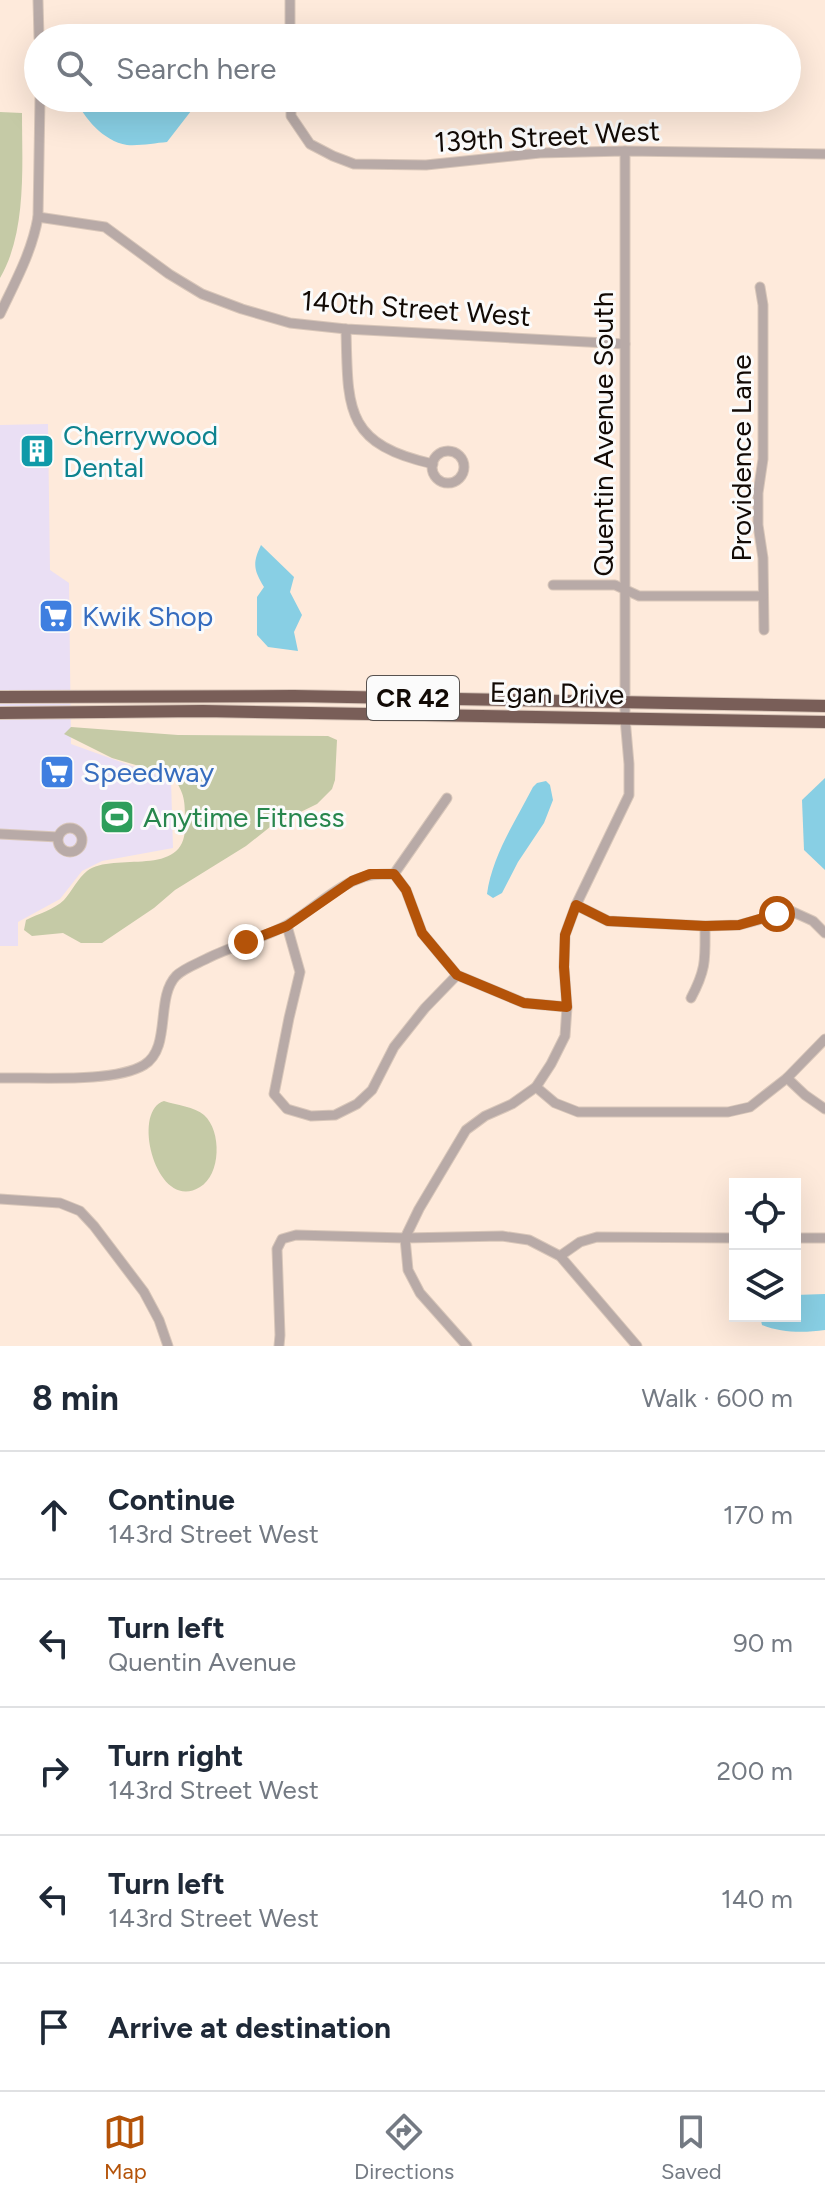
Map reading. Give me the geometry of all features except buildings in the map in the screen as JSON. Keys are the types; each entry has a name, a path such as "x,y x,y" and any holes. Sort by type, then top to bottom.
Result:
{"highway":[{"name":"Egan Drive","path":"0,697 218,695 825,706"},
{"name":"Egan Drive","path":"0,713 203,711 825,722"}],"street":[{"path":"38,0 39,24"},
{"path":"290,0 290,24"},
{"path":"0,314 31,248 38,217 40,112"},
{"name":"139th Street West","path":"291,112 310,144 354,164 426,165 540,153 625,151 825,154"},
{"name":"Quentin Avenue South","path":"536,1087 565,1036 565,935 576,905 629,795 624,589 625,151"},
{"name":"140th Street West","path":"38,217 105,227 202,294 290,323 346,329 625,344"},
{"name":"Providence Lane","path":"760,287 763,305 763,444 758,525 763,558 764,630"},
{"path":"346,329 349,400 360,424 369,436 392,453 433,464"},
{"path":"553,585 615,585 639,596 763,596"},
{"path":"394,874 447,798"},
{"path":"0,834 58,837"},
{"path":"0,1078 126,1074 148,1063 163,1027 166,992 177,975 212,956 287,926 352,881 370,874 394,874"},
{"path":"394,874 406,890 422,933 457,975 524,1003 567,1007"},
{"path":"576,905 608,921 705,926 739,925 791,911 813,921 825,933"},
{"path":"287,926 300,972 274,1094 287,1109 311,1116 335,1115 357,1104 372,1090 394,1047 457,975"},
{"path":"691,998 705,965 705,926"},
{"path":"467,1346 420,1293 408,1270 405,1238 466,1130 536,1087 555,1103 578,1112 728,1112 750,1107 787,1078 825,1039"},
{"path":"787,1078 825,1109"},
{"path":"0,1199 60,1203 80,1211 144,1292 168,1346"},
{"path":"279,1346 277,1249 282,1239 296,1235 405,1238 502,1236 529,1240 560,1256 637,1346"},
{"path":"560,1256 580,1242 597,1237 729,1238"},
{"path":"801,1238 825,1238"}],"shaded area":[{"path":"48,424 50,570 69,583 71,744 171,780 173,848 102,861 82,871 60,899 18,922 18,946 0,946 0,425"}],"green space":[{"path":"0,112 22,113 22,154 19,219 9,260 0,278"},
{"path":"71,727 178,735 328,736 337,740 335,780 332,789 317,804 270,827 102,943 81,943 63,933 32,936 24,930 26,920 60,903 87,871 99,865 163,858 175,852 183,841 184,803 173,776 112,758 64,734"},
{"path":"164,1101 200,1112 214,1131 215,1163 207,1181 200,1187 185,1191 171,1186 153,1158 149,1122 154,1109"}],"water":[{"path":"190,112 167,142 132,145 118,143 102,134 84,113"},
{"path":"261,545 294,577 290,592 302,615 294,632 298,651 268,647 257,635 257,597 264,587 255,562"},
{"path":"825,778 825,870 804,850 802,800"},
{"path":"546,781 553,800 544,823 502,893 493,898 487,894 499,852 533,787"},
{"path":"825,1294 825,1330 793,1332 762,1325 761,1322 801,1322 801,1295"}],"place":[{"name":"Cherrywood Dental","path":"37,451"},
{"name":"Kwik Shop","path":"56,616"},
{"name":"Speedway","path":"57,772"},
{"name":"Anytime Fitness","path":"117,817"}],"route":[{"path":"246,942 287,926 352,881 370,874 394,874 406,890 422,933 457,975 524,1003 567,1007 565,935 576,905 608,921 705,926 739,925 777,914"}]}
